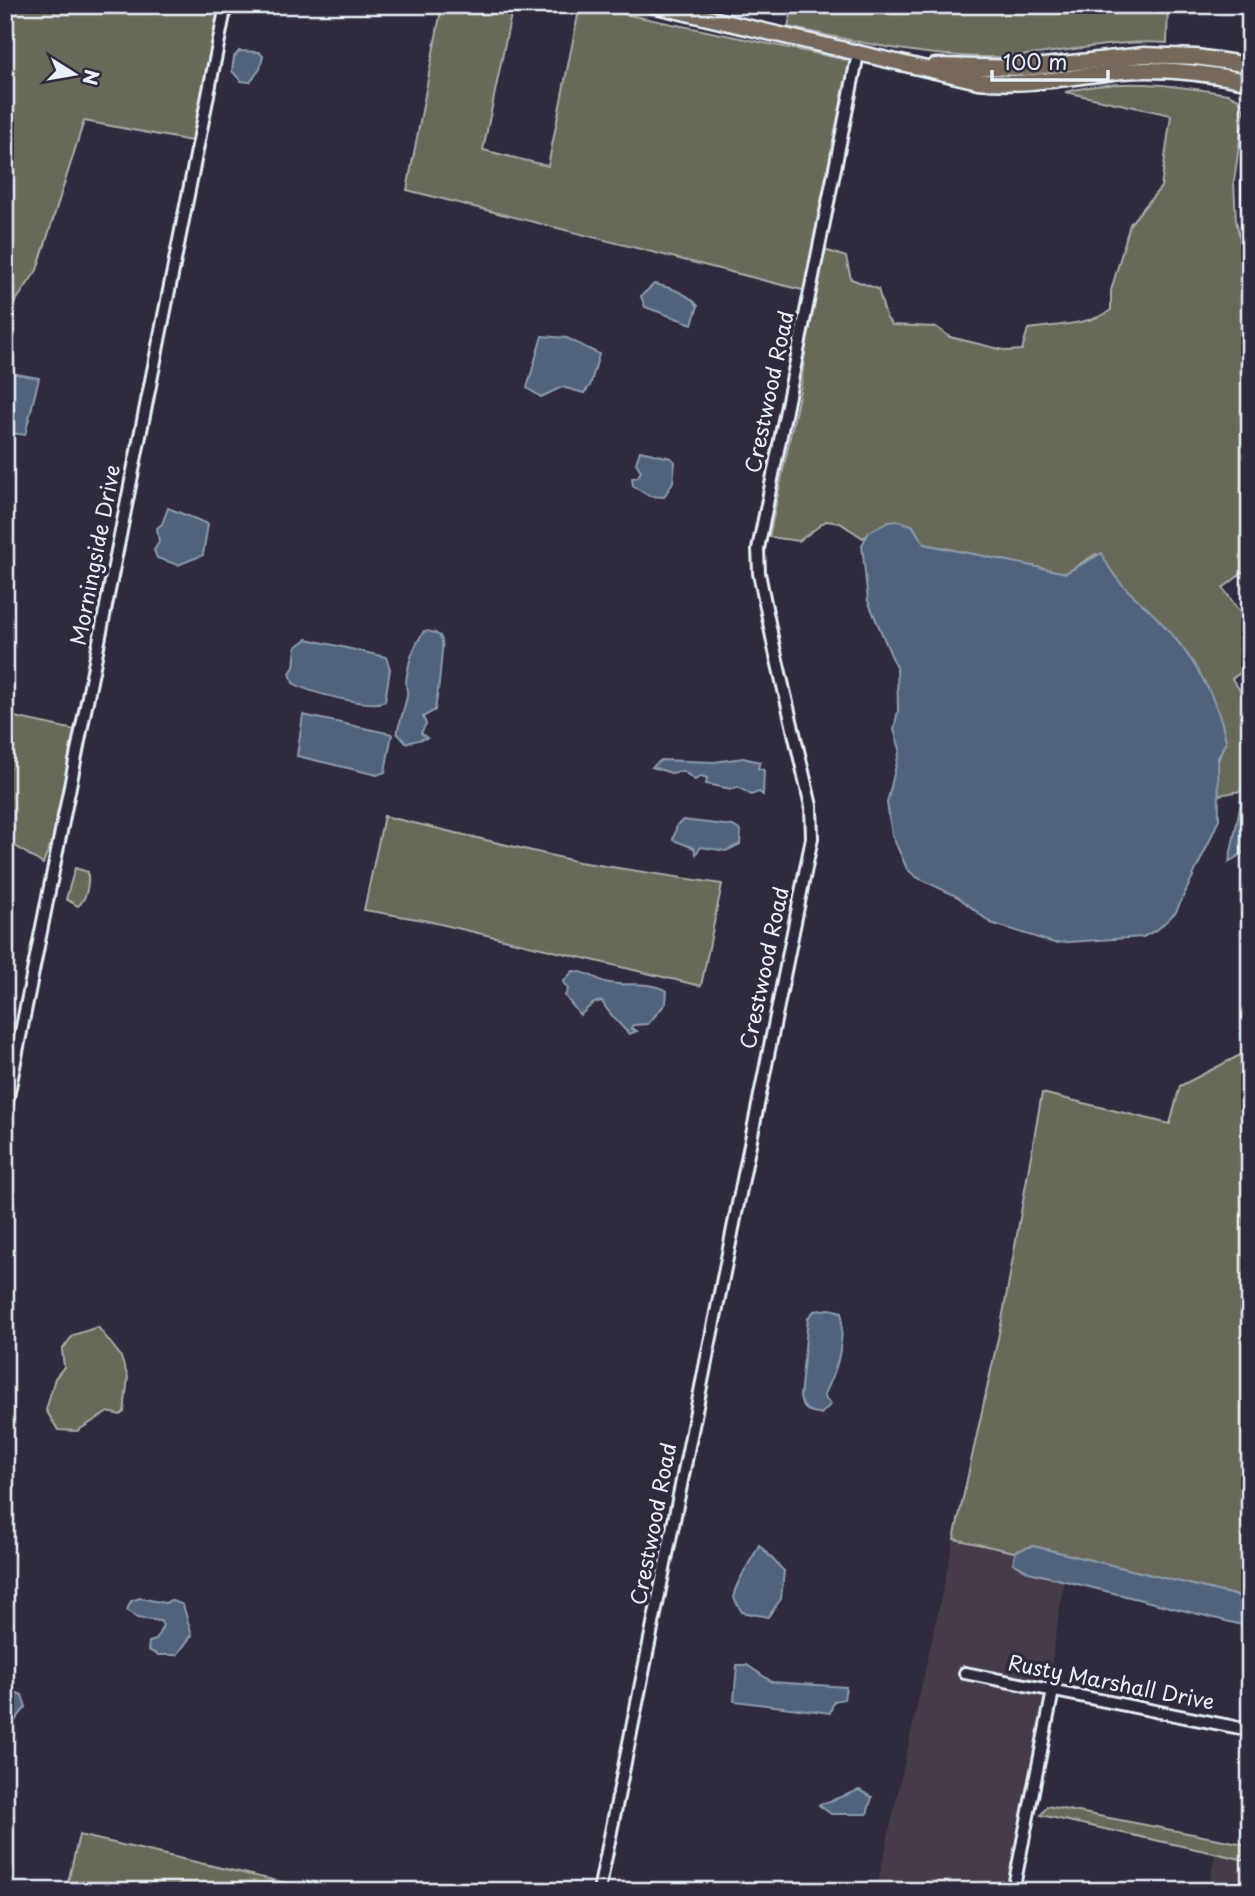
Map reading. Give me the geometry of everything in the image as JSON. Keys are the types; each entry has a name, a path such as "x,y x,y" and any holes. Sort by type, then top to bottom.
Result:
{"main road":[{"path":"652,5 964,80 993,83 1046,82 1107,73 1165,71 1250,82"},
{"path":"898,63 1025,68 1111,57 1165,55 1250,65"},
{"path":"1107,73 1203,82 1236,87 1250,93"},
{"path":"1250,157 1250,219"}],"street":[{"name":"Morningside Drive","path":"5,1112 226,5"},
{"name":"Crestwood Road","path":"599,1891 812,838 811,806 774,647 758,550 858,54"},
{"name":"Rusty Marshall Drive","path":"965,1673 1250,1730"},
{"path":"1013,1891 1053,1691"}],"shaded area":[{"path":"954,1539 1014,1552 1013,1563 1029,1572 1064,1581 1047,1692 1004,1891 876,1891"},
{"path":"1215,1853 1250,1861 1250,1891 1208,1891"}],"green space":[{"path":"5,5 224,5 197,142 84,121 37,270 5,317"},
{"path":"442,5 513,5 483,150 548,166 580,5 857,62 816,247 846,257 851,279 878,289 886,317 892,325 936,327 950,337 1008,351 1022,350 1028,329 1083,322 1111,310 1111,291 1130,224 1161,187 1171,115 1065,92 1106,85 1146,84 1228,94 1239,99 1244,110 1234,182 1236,220 1250,286 1250,567 1223,588 1250,627 1250,665 1232,679 1250,704 1250,757 1241,791 1220,795 1217,789 1217,768 1226,741 1214,701 1158,619 1117,581 1104,560 1096,554 1066,573 924,544 912,525 888,522 863,538 840,523 826,521 799,541 769,537 801,385 811,300 802,290 407,190"},
{"path":"793,5 1168,5 1167,43 1125,43 1001,57 947,55 894,48 788,27"},
{"path":"5,715 75,730 54,842 51,842 43,864 9,842 5,817"},
{"path":"384,816 579,862 722,884 701,986 423,920 364,910"},
{"path":"75,868 88,872 87,890 78,906 66,899"},
{"path":"1250,1050 1250,1599 1033,1546 1014,1552 954,1539 1002,1320 1042,1093 1170,1124 1180,1086"},
{"path":"98,1327 120,1355 128,1377 124,1412 120,1415 108,1412 77,1431 58,1430 46,1410 55,1378 64,1367 62,1350 73,1335"},
{"path":"1047,1806 1250,1845 1250,1861 1041,1815"},
{"path":"79,1835 286,1883 284,1891 66,1891"}],"water":[{"path":"239,51 259,52 263,56 260,69 250,82 241,81 232,71 234,57"},
{"path":"654,284 678,291 694,301 698,306 692,324 645,307 641,296"},
{"path":"542,336 567,338 599,354 590,386 584,393 562,387 541,397 527,388"},
{"path":"5,372 39,378 25,435 5,432"},
{"path":"640,451 671,458 675,462 673,482 664,497 649,496 633,486 632,478 638,477 641,471 636,463"},
{"path":"168,508 208,524 203,555 178,565 157,558 154,550 159,542 157,528 162,524"},
{"path":"899,521 912,525 924,544 1066,573 1102,553 1119,581 1170,632 1191,660 1209,691 1226,741 1218,758 1219,819 1176,912 1158,929 1143,937 1054,943 991,923 958,897 916,877 907,869 892,835 887,803 900,749 894,730 898,710 897,669 868,601 862,545 869,532 888,522"},
{"path":"424,631 438,634 442,642 437,698 435,710 423,717 426,724 421,733 427,738 406,743 397,733 407,695 409,662"},
{"path":"307,639 386,657 390,669 385,701 353,701 324,695 293,683 290,673 294,667 296,647"},
{"path":"303,715 392,734 385,772 377,775 297,756"},
{"path":"1250,757 1250,848 1229,862"},
{"path":"743,758 760,762 758,768 764,770 763,795 759,792 751,795 738,787 731,789 706,784 707,778 701,776 695,780 683,771 671,773 652,767 661,760 714,762"},
{"path":"683,820 733,826 741,831 740,844 726,851 701,847 696,854 694,848 673,840 677,825"},
{"path":"573,971 586,973 613,984 659,987 667,991 666,1003 648,1024 633,1025 631,1028 637,1031 629,1034 602,1001 594,1003 580,1015 565,996 568,989 563,982"},
{"path":"830,1309 842,1312 841,1341 834,1374 824,1397 831,1404 821,1414 807,1410 800,1397 808,1318 814,1311"},
{"path":"759,1545 784,1571 781,1599 768,1617 742,1612 734,1597"},
{"path":"1033,1546 1250,1599 1250,1627 1029,1572 1013,1563 1016,1551"},
{"path":"140,1598 165,1603 171,1600 183,1605 192,1635 177,1655 158,1655 148,1650 149,1642 156,1640 163,1625 160,1621 137,1618 127,1610 131,1601"},
{"path":"737,1665 747,1665 772,1682 846,1687 844,1699 834,1701 830,1713 734,1701"},
{"path":"13,1691 22,1695 26,1707 13,1723 5,1725 5,1695"},
{"path":"859,1790 872,1797 867,1814 831,1814 819,1805"}]}
